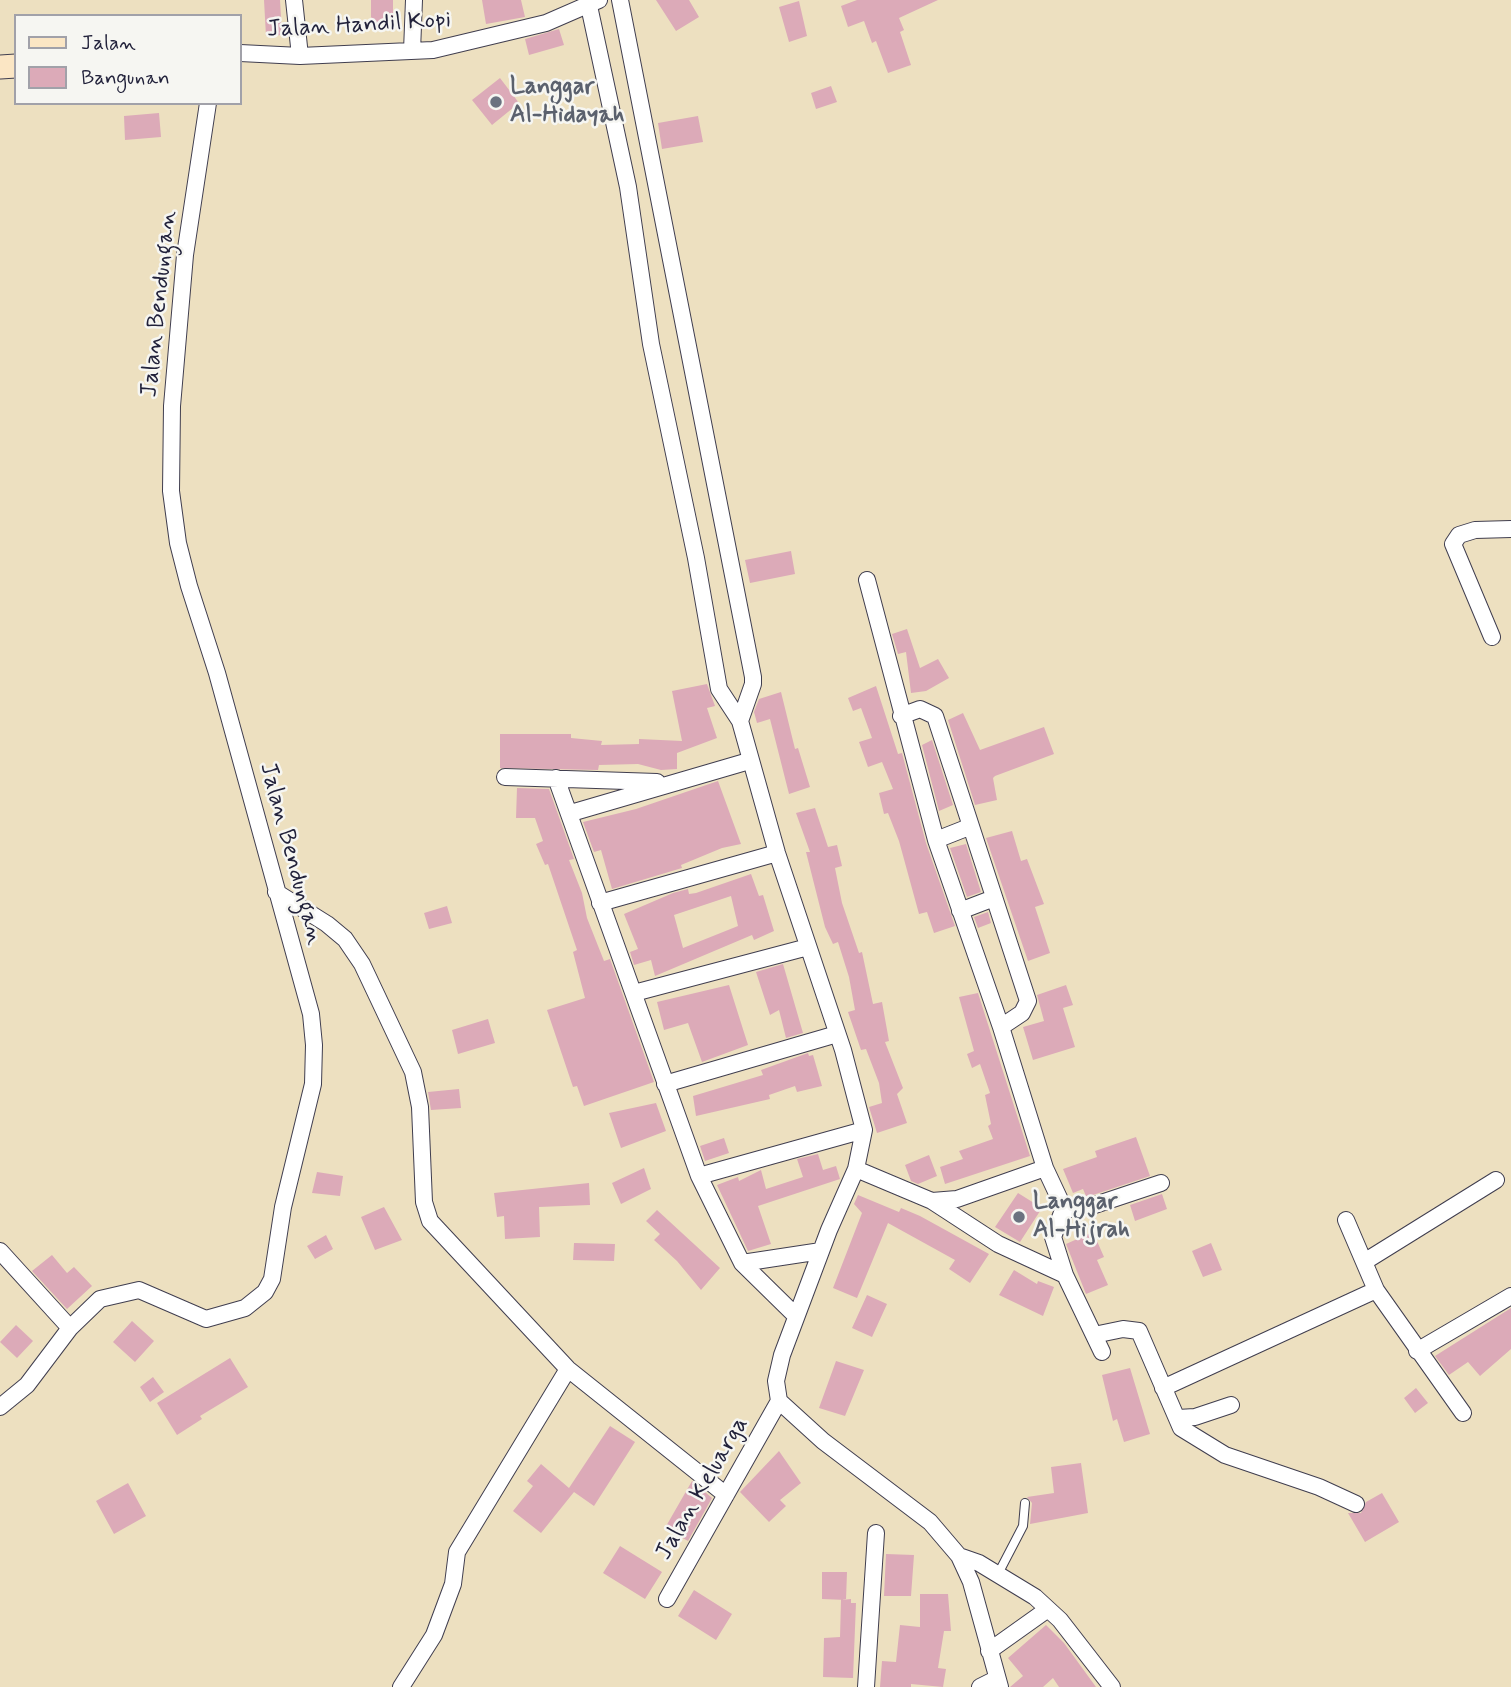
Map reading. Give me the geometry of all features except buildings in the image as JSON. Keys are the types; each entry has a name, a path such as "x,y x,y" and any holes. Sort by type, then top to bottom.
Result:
{"street":[{"path":"294,0 300,56"},
{"path":"412,51 414,0"},
{"path":"620,0 753,677 740,721"},
{"path":"594,3 628,187 651,344 696,558 719,689 740,721 749,761 837,1034 864,1130 856,1169 796,1316 776,1381 779,1401 822,1441 930,1522 959,1556 971,1582 998,1683 980,1687"},
{"name":"Jalan Handil Kopi","path":"242,53 300,56 433,50 511,33 594,3"},
{"name":"Jalan Bendungan","path":"0,1407 27,1385 70,1328 100,1299 131,1291 149,1293 206,1319 245,1308 265,1292 272,1279 283,1207 313,1084 314,1045 310,1014 216,673 189,586 178,543 171,491 172,406 184,255 208,105"},
{"path":"1492,637 1453,544 1459,535 1475,530 1511,529"},
{"path":"867,580 936,840 1001,1027 1045,1168 1063,1210 1053,1237 1065,1275 1102,1352"},
{"path":"901,716 920,709 935,716 969,827 1028,1001 1022,1013 1001,1027"},
{"path":"571,813 666,783 749,761"},
{"path":"505,777 666,783"},
{"path":"556,778 571,813 600,903 699,1176 742,1263 796,1316"},
{"path":"936,840 969,827"},
{"path":"600,903 777,853"},
{"path":"276,892 327,924 345,939 362,964 407,1060 420,1107 424,1202 430,1221 568,1369 726,1495"},
{"path":"960,911 994,898"},
{"path":"634,993 808,947"},
{"path":"665,1084 837,1034"},
{"path":"699,1176 864,1130"},
{"path":"932,1201 957,1199 1045,1168"},
{"path":"856,1169 932,1201 998,1244 1065,1275"},
{"path":"1364,1262 1496,1180"},
{"path":"1063,1210 1092,1206 1161,1183"},
{"path":"1346,1220 1376,1290 1417,1351 1464,1413"},
{"path":"0,1251 70,1328"},
{"path":"742,1263 821,1251"},
{"path":"1163,1388 1376,1290"},
{"path":"1417,1351 1511,1296"},
{"path":"1094,1335 1123,1328 1139,1331 1181,1428 1225,1455 1307,1482 1356,1504"},
{"path":"401,1687 434,1635 453,1584 457,1552 568,1369"},
{"name":"Jalan Keluarga","path":"667,1599 779,1401"},
{"path":"1178,1418 1195,1417 1231,1405"},
{"path":"866,1687 876,1533"},
{"path":"959,1556 998,1574 1035,1597 1112,1687"},
{"path":"989,1651 1048,1609"}],"lane":[{"path":"998,1574 1023,1526 1025,1503"}],"place":[{"name":"Langgar Al-Hidayah","path":"496,102"},
{"name":"Langgar Al-Hijrah","path":"1019,1217"}]}
